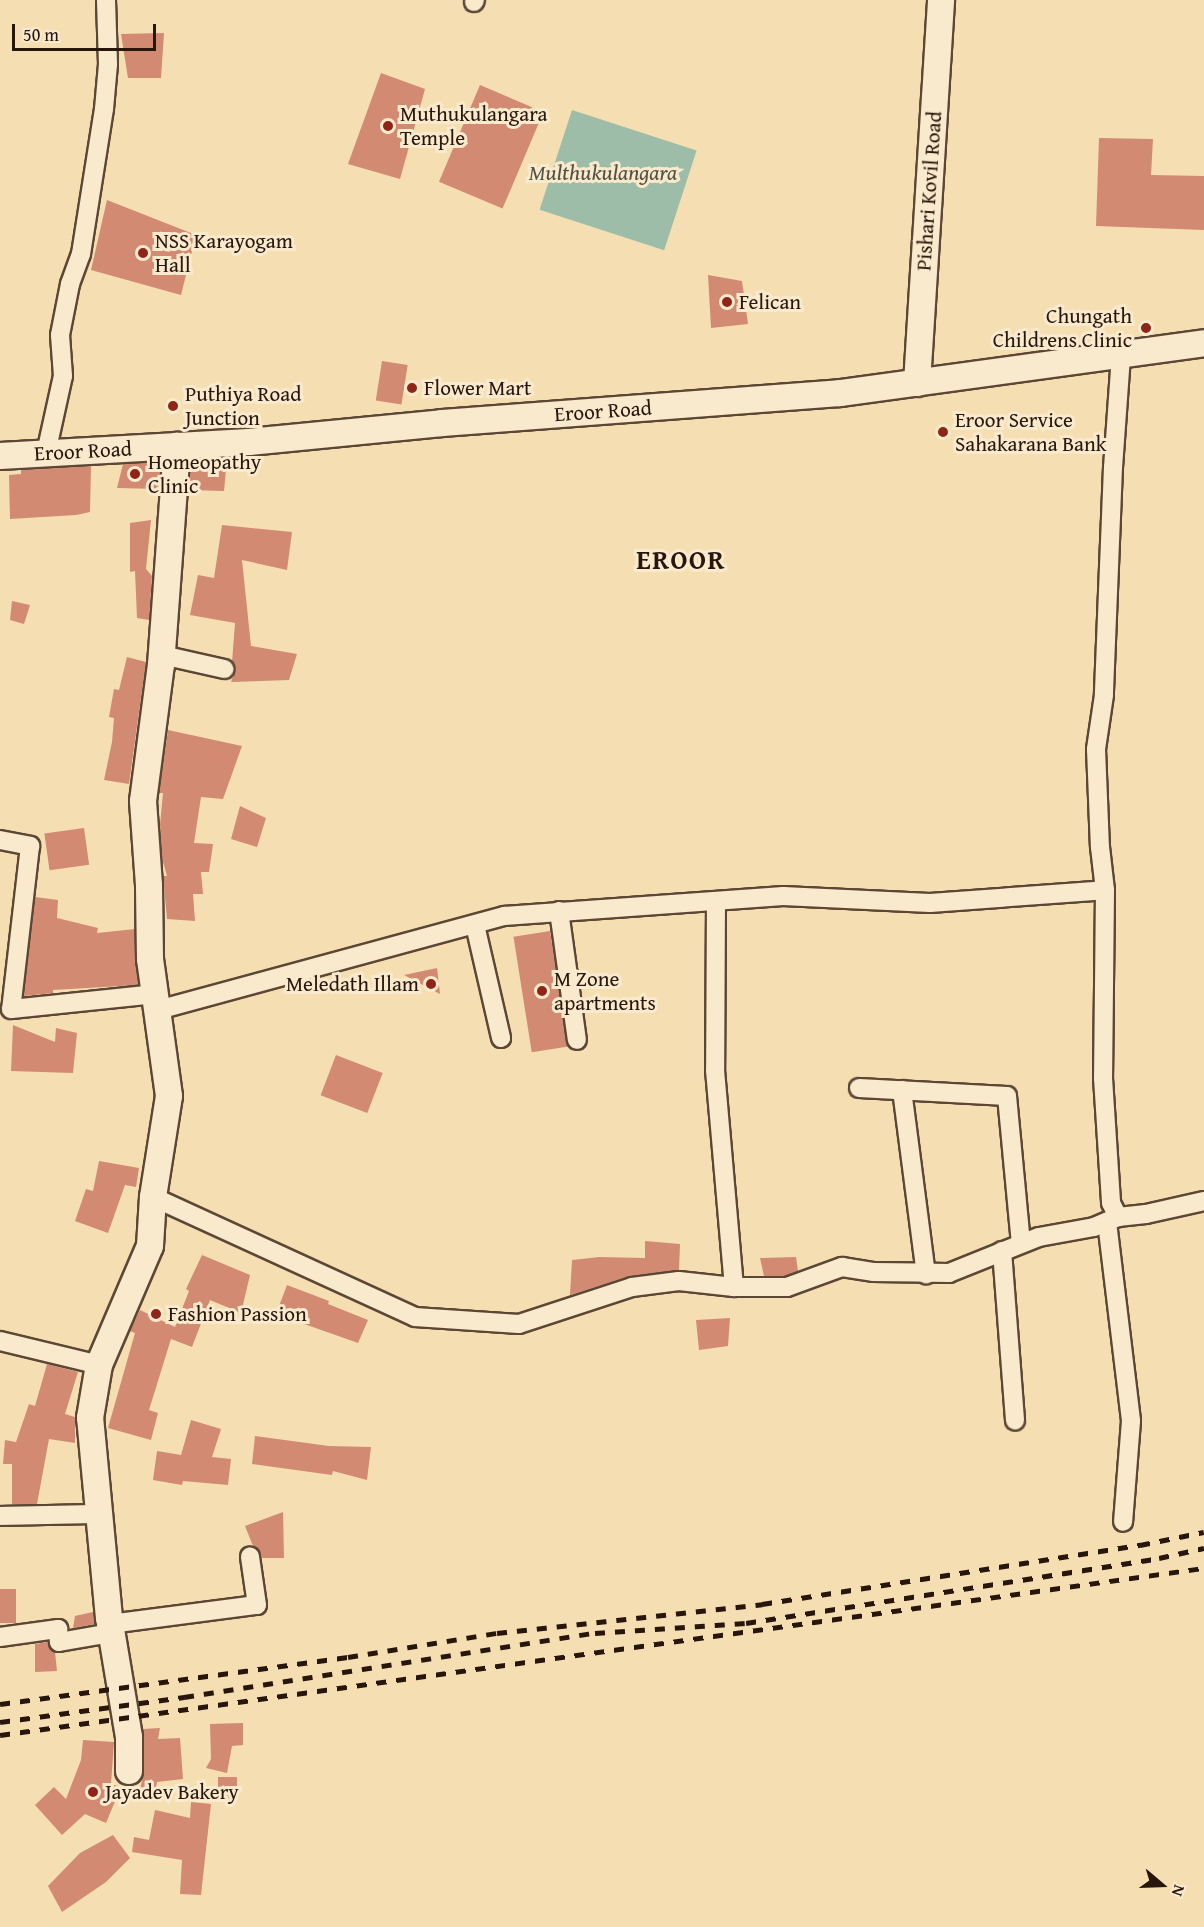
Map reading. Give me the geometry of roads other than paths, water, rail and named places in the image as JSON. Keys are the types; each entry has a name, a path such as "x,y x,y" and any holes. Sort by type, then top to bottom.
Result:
{"main road":[{"name":"Pishari Kovil Road","path":"917,383 941,0"},
{"name":"Eroor Road","path":"0,456 177,446 840,393 1204,343"},
{"path":"129,1772 129,1737 110,1629 90,1418 99,1365 150,1246 153,1197 169,1096 150,959 149,885 143,801 162,655 177,446"}],"street":[{"path":"46,453 63,376 60,334 70,284 81,254 104,109 108,64 106,0"},
{"path":"1121,356 1113,467 1104,695 1096,749 1100,847 1105,890 1103,1089 1131,1421 1123,1522"},
{"path":"162,655 224,669"},
{"path":"0,840 30,846 5,1008 157,1002 504,916 801,896 930,903 1105,890"},
{"path":"716,901 715,1070 734,1287"},
{"path":"559,911 577,1040"},
{"path":"475,925 501,1038"},
{"path":"859,1088 1007,1096 1022,1243"},
{"path":"902,1090 926,1274"},
{"path":"153,1197 415,1317 519,1324 632,1287 679,1281 734,1287 787,1287 842,1267 873,1272 949,1274 1039,1237 1094,1227 1113,1220 1204,1201"},
{"path":"1002,1251 1016,1421"},
{"path":"0,1341 99,1365"},
{"path":"0,1516 98,1514"},
{"path":"0,1637 58,1629 59,1642 110,1629 257,1605 250,1557"}],"water":[{"name":"Multhukulangara","path":"572,110 697,150 664,250 540,210"}],"railway":[{"path":"0,1704 348,1657 497,1633 762,1604 1140,1545 1204,1532"},
{"path":"0,1722 184,1697 595,1633 746,1623 1159,1558 1204,1548"},
{"path":"0,1735 1204,1568"}],"place":[{"name":"Muthukulangara Temple","path":"388,126"},
{"name":"NSS Karayogam Hall","path":"143,253"},
{"name":"Felican","path":"727,302"},
{"name":"Chungath Childrens Clinic","path":"1146,328"},
{"name":"Flower Mart","path":"412,388"},
{"name":"Puthiya Road Junction","path":"173,406"},
{"name":"Eroor Service Sahakarana Bank","path":"943,432"},
{"name":"Homeopathy Clinic","path":"135,474"},
{"name":"Meledath Illam","path":"431,984"},
{"name":"M Zone apartments","path":"542,991"},
{"name":"Fashion Passion","path":"156,1314"},
{"name":"Jayadev Bakery","path":"93,1792"}],"district":[{"name":"EROOR","path":"681,560"}]}
